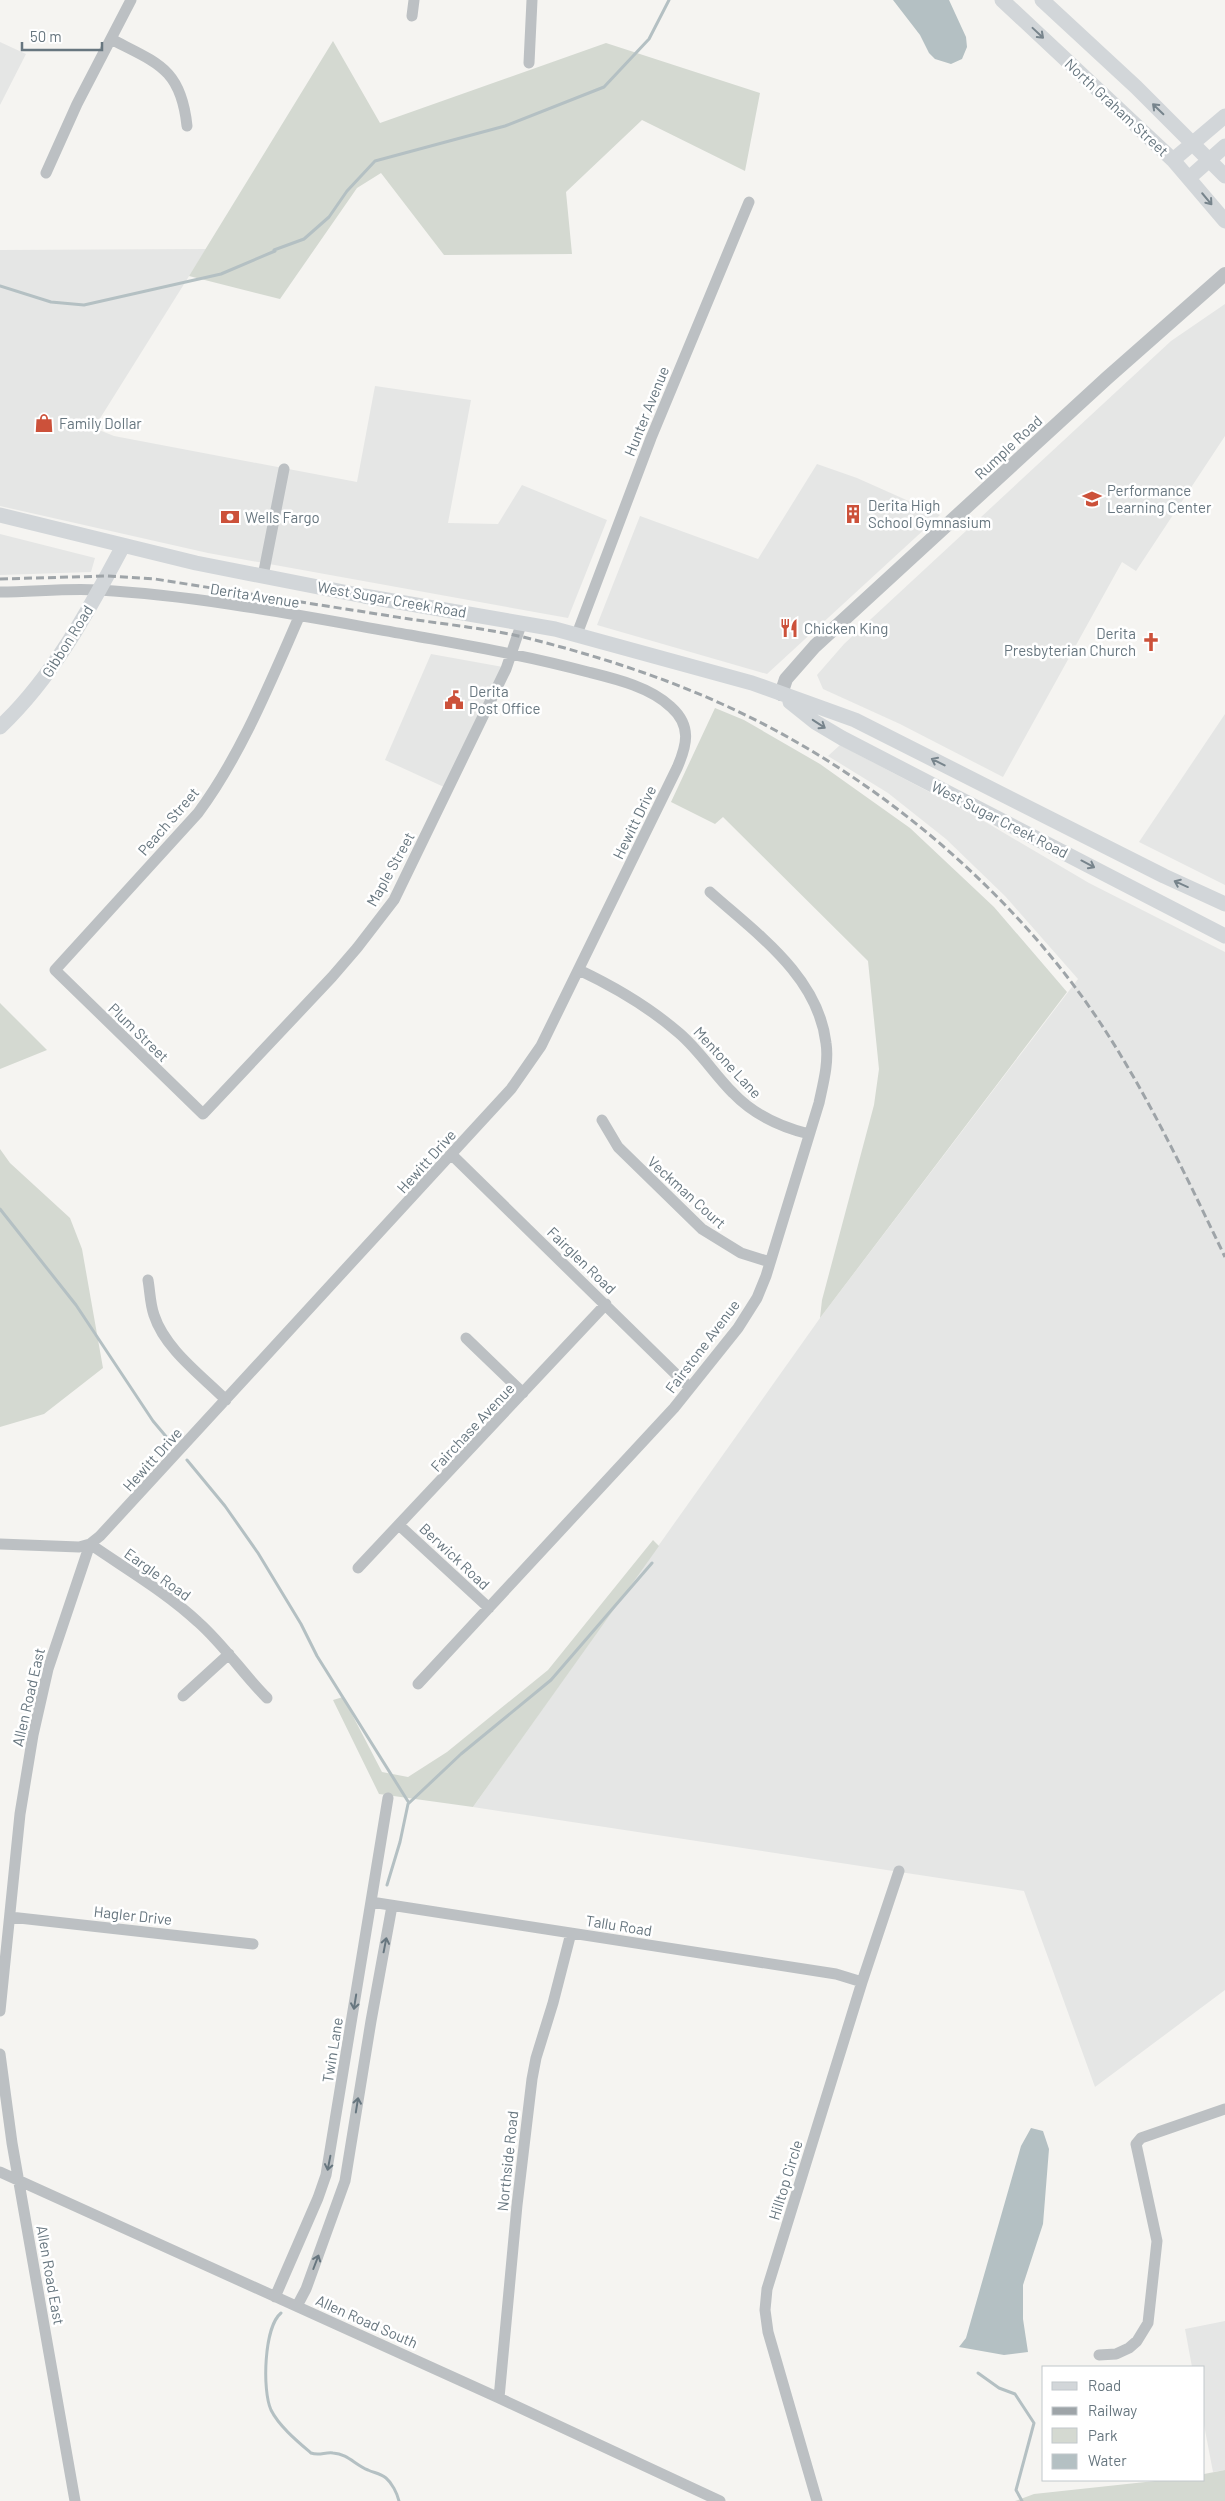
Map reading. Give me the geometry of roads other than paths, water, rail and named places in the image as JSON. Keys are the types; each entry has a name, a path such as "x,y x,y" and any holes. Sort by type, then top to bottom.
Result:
{"main road":[{"name":"North Graham Street","path":"1002,0 1173,160 1225,221"},
{"name":"North Graham Street","path":"1042,0 1193,143 1225,176"},
{"path":"1173,160 1225,116"},
{"path":"1189,178 1225,146"},
{"name":"West Sugar Creek Road","path":"0,515 123,546 263,576 522,622 576,634 752,683 855,720 1164,876 1225,904"},
{"name":"Gibbon Road","path":"0,727 40,684 99,590 123,546"},
{"name":"West Sugar Creek Road","path":"781,694 815,722 842,738 1225,936"},
{"path":"971,804 984,795 993,796 1023,811 1042,815"}],"street":[{"path":"46,174 77,104 131,0"},
{"path":"412,16 414,0"},
{"path":"530,63 532,0"},
{"path":"111,38 148,57 167,71 181,92 187,126"},
{"name":"Hunter Avenue","path":"576,634 651,438 749,202"},
{"name":"Rumple Road","path":"781,694 786,679 814,646 1107,378 1225,274"},
{"path":"263,576 284,470"},
{"name":"Derita Avenue","path":"0,592 99,590 190,600 512,653 598,674 652,694 673,708 685,725 687,733"},
{"name":"Peach Street","path":"55,970 198,813 210,796 247,729 299,617"},
{"name":"Maple Street","path":"204,1114 358,948 394,900 512,653 522,622"},
{"name":"Hewitt Drive","path":"90,1544 111,1526 452,1155 529,1066 579,970 677,768 686,743 687,733"},
{"name":"Fairstone Avenue","path":"418,1684 574,1519 690,1388 749,1312 757,1298 819,1103 826,1061 824,1029 814,1001 792,968 710,892"},
{"name":"Plum Street","path":"55,970 204,1114"},
{"name":"Mentone Lane","path":"579,970 632,997 680,1033 698,1050 732,1092 754,1112 790,1130 809,1134"},
{"name":"Veckman Court","path":"602,1120 618,1147 702,1229 741,1253 770,1262"},
{"name":"Fairglen Road","path":"452,1155 690,1388"},
{"path":"148,1280 153,1314 163,1334 179,1353 226,1400"},
{"name":"Fairchase Avenue","path":"358,1568 400,1526 606,1304"},
{"path":"466,1338 524,1393"},
{"name":"Berwick Road","path":"400,1526 489,1608"},
{"path":"0,1544 70,1547 90,1544"},
{"name":"Eargle Road","path":"90,1544 196,1620 229,1654 246,1676 267,1698"},
{"name":"Allen Road East","path":"0,2012 20,1814 39,1708 51,1660 90,1544"},
{"path":"183,1696 229,1654"},
{"name":"Twin Lane","path":"275,2297 326,2176 388,1798"},
{"name":"Hilltop Circle","path":"817,2501 768,2332 765,2310 767,2289 862,1982 899,1871"},
{"name":"Tallu Road","path":"371,1902 836,1974 862,1982"},
{"path":"297,2306 306,2289 345,2180 392,1906"},
{"name":"Hagler Drive","path":"10,1917 253,1944"},
{"name":"Northside Road","path":"500,2398 517,2205 532,2079 536,2058 561,1978 571,1933"},
{"name":"Allen Road East","path":"0,2054 19,2181 75,2501"},
{"path":"1099,2355 1116,2354 1128,2348 1137,2341 1148,2323 1157,2241 1136,2144 1137,2141 1225,2108"},
{"name":"Allen Road South","path":"0,2172 500,2398 720,2501"}],"water":[{"path":"893,0 949,0 966,37 967,47 962,59 951,64 935,59 929,53 920,35"},
{"path":"1031,2128 1043,2131 1049,2149 1043,2224 1023,2285 1023,2319 1028,2352 1004,2355 959,2347 966,2338 1021,2146"}],"waterway":[{"path":"0,286 51,302 84,305 221,274 274,250 304,239 329,217 347,191 375,161 505,126 604,87 649,39 669,0"},
{"path":"0,1209 76,1305 153,1421 169,1440"},
{"path":"187,1460 225,1506 258,1553 301,1624 317,1656 409,1803"},
{"path":"387,1885 400,1842 408,1804 461,1754 551,1680 652,1563"},
{"path":"281,2313 275,2320 271,2331 266,2359 266,2388 268,2401 274,2416 311,2453 338,2454 363,2468 384,2476 392,2485 399,2501"},
{"path":"978,2373 999,2388 1015,2394 1034,2423 1016,2490 1022,2501"}],"railway":[{"path":"0,579 107,576 155,579 508,634 574,651 649,675 698,693 777,731 831,763 884,799 934,838 981,881 1025,926 1065,974 1119,1052 1167,1138 1225,1257"}],"place":[{"name":"Family Dollar","path":"44,423"},
{"name":"Performance Learning Center","path":"1092,499"},
{"name":"Derita High School Gymnasium","path":"853,514"},
{"name":"Wells Fargo","path":"230,517"},
{"name":"Chicken King","path":"789,628"},
{"name":"Derita Presbyterian Church","path":"1151,642"},
{"name":"Derita Post Office","path":"454,700"}]}
